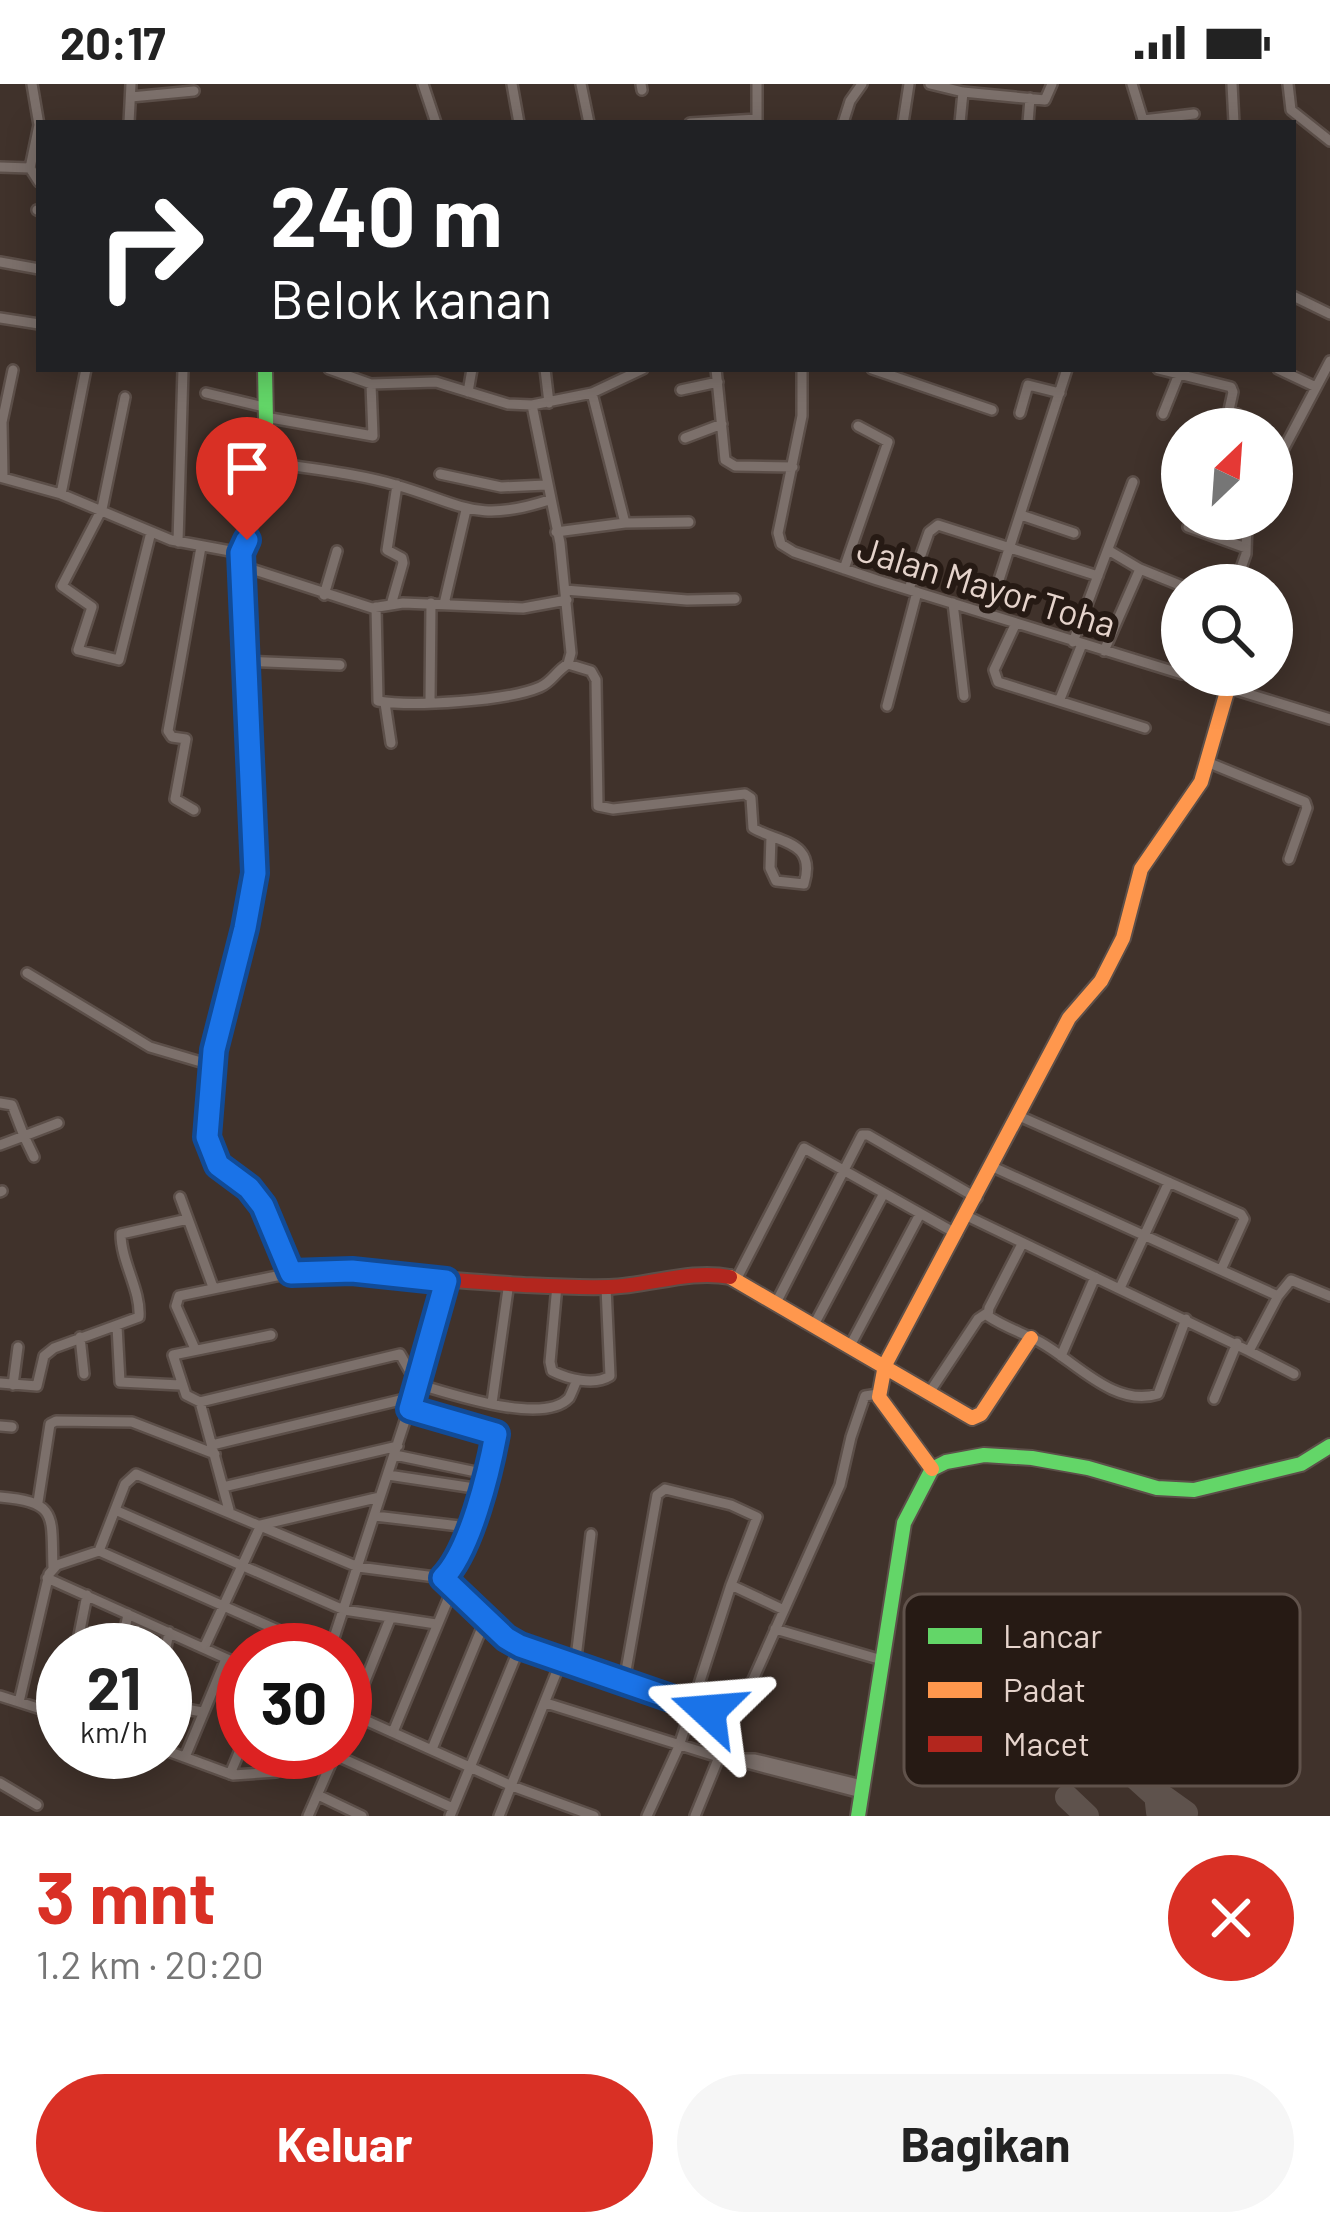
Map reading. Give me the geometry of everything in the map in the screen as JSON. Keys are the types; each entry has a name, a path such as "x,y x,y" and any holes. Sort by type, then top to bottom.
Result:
{"street":[{"path":"32,84 38,120"},
{"path":"129,120 131,84"},
{"path":"423,84 435,120"},
{"path":"512,84 518,120"},
{"path":"581,84 588,120"},
{"path":"757,120 758,84"},
{"path":"844,120 862,84"},
{"path":"903,120 909,84"},
{"path":"930,84 963,92 993,89 1046,100 1052,84"},
{"path":"1132,84 1143,120"},
{"path":"1232,84 1234,120"},
{"path":"1288,84 1292,118"},
{"path":"131,97 194,91"},
{"path":"960,120 963,92"},
{"path":"1028,120 1030,98"},
{"path":"1156,120 1193,114"},
{"path":"1296,120 1330,141"},
{"path":"36,138 30,167 36,177"},
{"path":"0,167 30,167"},
{"path":"0,262 36,268"},
{"path":"1296,297 1330,314"},
{"path":"0,318 36,324"},
{"path":"1293,431 1330,361"},
{"path":"13,370 2,422 1,477 61,494 324,595 376,607 523,608 566,595 735,599"},
{"path":"61,494 85,372"},
{"path":"178,542 182,372"},
{"path":"265,372 268,462 241,560 255,873 211,1066 206,1117 210,1151 218,1165 249,1188 263,1206 291,1273"},
{"path":"337,372 371,384 436,382 508,404 532,405 592,393 622,373"},
{"path":"468,392 471,372"},
{"path":"545,372 549,403"},
{"path":"716,372 728,463 793,467 802,416 802,372"},
{"path":"881,372 992,410"},
{"path":"988,614 1066,372"},
{"path":"1165,408 1180,372"},
{"path":"1183,372 1231,387 1228,408"},
{"path":"1284,372 1316,387"},
{"path":"681,390 718,382"},
{"path":"206,393 264,412 373,436 371,384"},
{"path":"1020,413 1028,385 1060,393"},
{"path":"592,393 625,524"},
{"path":"124,398 102,509 62,586 92,607 78,650 119,660 152,532"},
{"path":"532,405 566,595 568,664"},
{"path":"685,438 722,424"},
{"path":"844,568 888,442 858,426"},
{"path":"268,462 398,485 466,510 519,509 549,500"},
{"name":"Jalan Mayor Toha","path":"793,467 779,541 794,552 1161,667"},
{"path":"440,474 501,487 547,484"},
{"path":"1060,699 1133,482"},
{"path":"391,605 403,563 387,550 398,485"},
{"path":"443,604 466,510"},
{"path":"1021,515 1074,533"},
{"path":"556,532 689,521"},
{"path":"887,706 913,590 934,527 944,526 1098,576"},
{"path":"1224,540 1246,548"},
{"path":"1241,564 1246,540"},
{"path":"194,810 174,796 185,739 168,731 201,547"},
{"path":"1108,550 1161,578"},
{"path":"324,595 337,551"},
{"path":"1104,651 1140,569"},
{"path":"952,603 964,696"},
{"path":"430,701 431,604"},
{"path":"376,607 375,697 385,703 477,700 533,690 568,664 591,671 596,680 598,806 613,809 745,794 751,798 753,828 799,848 808,874 805,884 776,881 770,868 771,836"},
{"path":"1016,623 994,670 995,678 1020,691 1060,699 1145,728"},
{"path":"244,661 340,665"},
{"path":"932,1469 878,1394 885,1366 1070,1018 1102,981 1125,932 1139,873 1195,795 1226,696"},
{"name":"Jalan Mayor Toha","path":"1254,696 1330,719"},
{"path":"385,703 391,743"},
{"path":"1207,762 1307,805 1289,859"},
{"path":"27,973 150,1047 211,1066"},
{"path":"0,1102 12,1105 34,1157"},
{"path":"1019,1116 1244,1215 1221,1270"},
{"path":"0,1145 58,1123"},
{"path":"776,1301 865,1134 977,1198"},
{"path":"737,1278 803,1148 957,1234"},
{"path":"993,1167 1278,1296"},
{"path":"1120,1288 1169,1182"},
{"path":"815,1323 884,1193"},
{"path":"180,1197 213,1287"},
{"path":"851,1344 920,1214"},
{"path":"967,1216 1294,1374"},
{"path":"0,1383 39,1385 44,1356 80,1337 133,1321 140,1312 122,1251 122,1234 188,1219"},
{"path":"929,1393 978,1319 987,1313 1022,1244"},
{"path":"195,1348 176,1300 179,1296 291,1273 352,1271 446,1281 606,1287 712,1273 737,1278 967,1417 977,1417 1031,1338"},
{"path":"1060,1356 1095,1277"},
{"path":"1250,1351 1291,1280 1330,1296"},
{"path":"338,1623 410,1409 446,1281"},
{"path":"443,1578 455,1563 496,1434 509,1282"},
{"path":"557,1285 550,1362 552,1371 577,1380 604,1381 610,1376 606,1287"},
{"path":"987,1313 1119,1392 1137,1398 1160,1391 1186,1319"},
{"path":"117,1325 120,1382 180,1385"},
{"path":"271,1335 195,1348 171,1359 180,1385 189,1398 200,1402 400,1354 417,1384 537,1409 554,1407 569,1398 577,1380"},
{"path":"80,1337 85,1374"},
{"path":"1214,1399 1237,1343"},
{"path":"13,1385 18,1347"},
{"path":"695,1816 841,1486 850,1437 865,1396 878,1394"},
{"path":"19,1702 50,1573 52,1526 38,1502 50,1424 56,1420 132,1422 213,1449 413,1397"},
{"path":"200,1402 229,1510"},
{"path":"410,1409 496,1434"},
{"path":"858,1816 904,1523 932,1469 984,1456 1032,1458 1156,1488 1194,1490 1301,1464 1330,1446"},
{"path":"223,1487 396,1450 487,1474"},
{"path":"50,1573 99,1551 128,1478 136,1474 358,1567 443,1578 520,1646 734,1722"},
{"path":"388,1475 482,1489"},
{"path":"624,1682 657,1495 665,1489 677,1490 757,1517 679,1746 647,1816"},
{"path":"0,1497 38,1502"},
{"path":"261,1525 380,1497"},
{"path":"116,1510 344,1610 436,1624"},
{"path":"375,1516 468,1527"},
{"path":"204,1648 261,1525"},
{"path":"574,1666 591,1534"},
{"path":"99,1551 264,1623"},
{"path":"50,1573 148,1623"},
{"path":"393,1732 454,1585"},
{"path":"731,1585 784,1610"},
{"path":"81,1623 87,1595"},
{"path":"126,1623 128,1614"},
{"path":"432,1749 485,1618"},
{"path":"372,1658 389,1619"},
{"path":"775,1629 882,1660"},
{"path":"192,1643 216,1654"},
{"path":"372,1772 452,1812 520,1646"},
{"path":"499,1816 561,1661"},
{"path":"192,1738 216,1681"},
{"path":"0,1696 36,1707"},
{"path":"546,1703 679,1746 738,1759 758,1769 862,1788"},
{"path":"192,1710 202,1712"},
{"path":"372,1723 512,1786 594,1816"},
{"path":"308,1816 325,1779"},
{"path":"0,1783 37,1805"},
{"path":"318,1796 362,1816"},
{"path":"551,1816 556,1804"}],"taxiway":[{"path":"1145,1786 1159,1799"},
{"path":"1067,1797 1087,1816"},
{"path":"1158,1812 1157,1803 1165,1798 1186,1813 1183,1816"}],"traffic: fast":[{"path":"247,917 255,873 241,553 267,474 265,372"},
{"path":"858,1816 904,1523 932,1469 984,1455 1032,1458 1157,1488 1194,1490 1301,1464 1330,1446"}],"traffic: slow":[{"path":"932,1469 879,1397 885,1365 1069,1018 1101,981 1123,938 1141,869 1201,782 1226,696"},
{"path":"730,1277 972,1418 981,1414 1031,1338"}],"traffic: jam":[{"path":"247,917 216,1041 207,1109 209,1138 219,1165 251,1190 264,1208 291,1273 569,1287 624,1286 700,1275 730,1277"}],"route":[{"path":"247,540 241,553 244,700 255,873 214,1050 206,1117 210,1151 218,1165 249,1188 263,1206 291,1273 352,1271 446,1281 410,1409 496,1434 455,1563 443,1578 520,1646 708,1711"}]}
